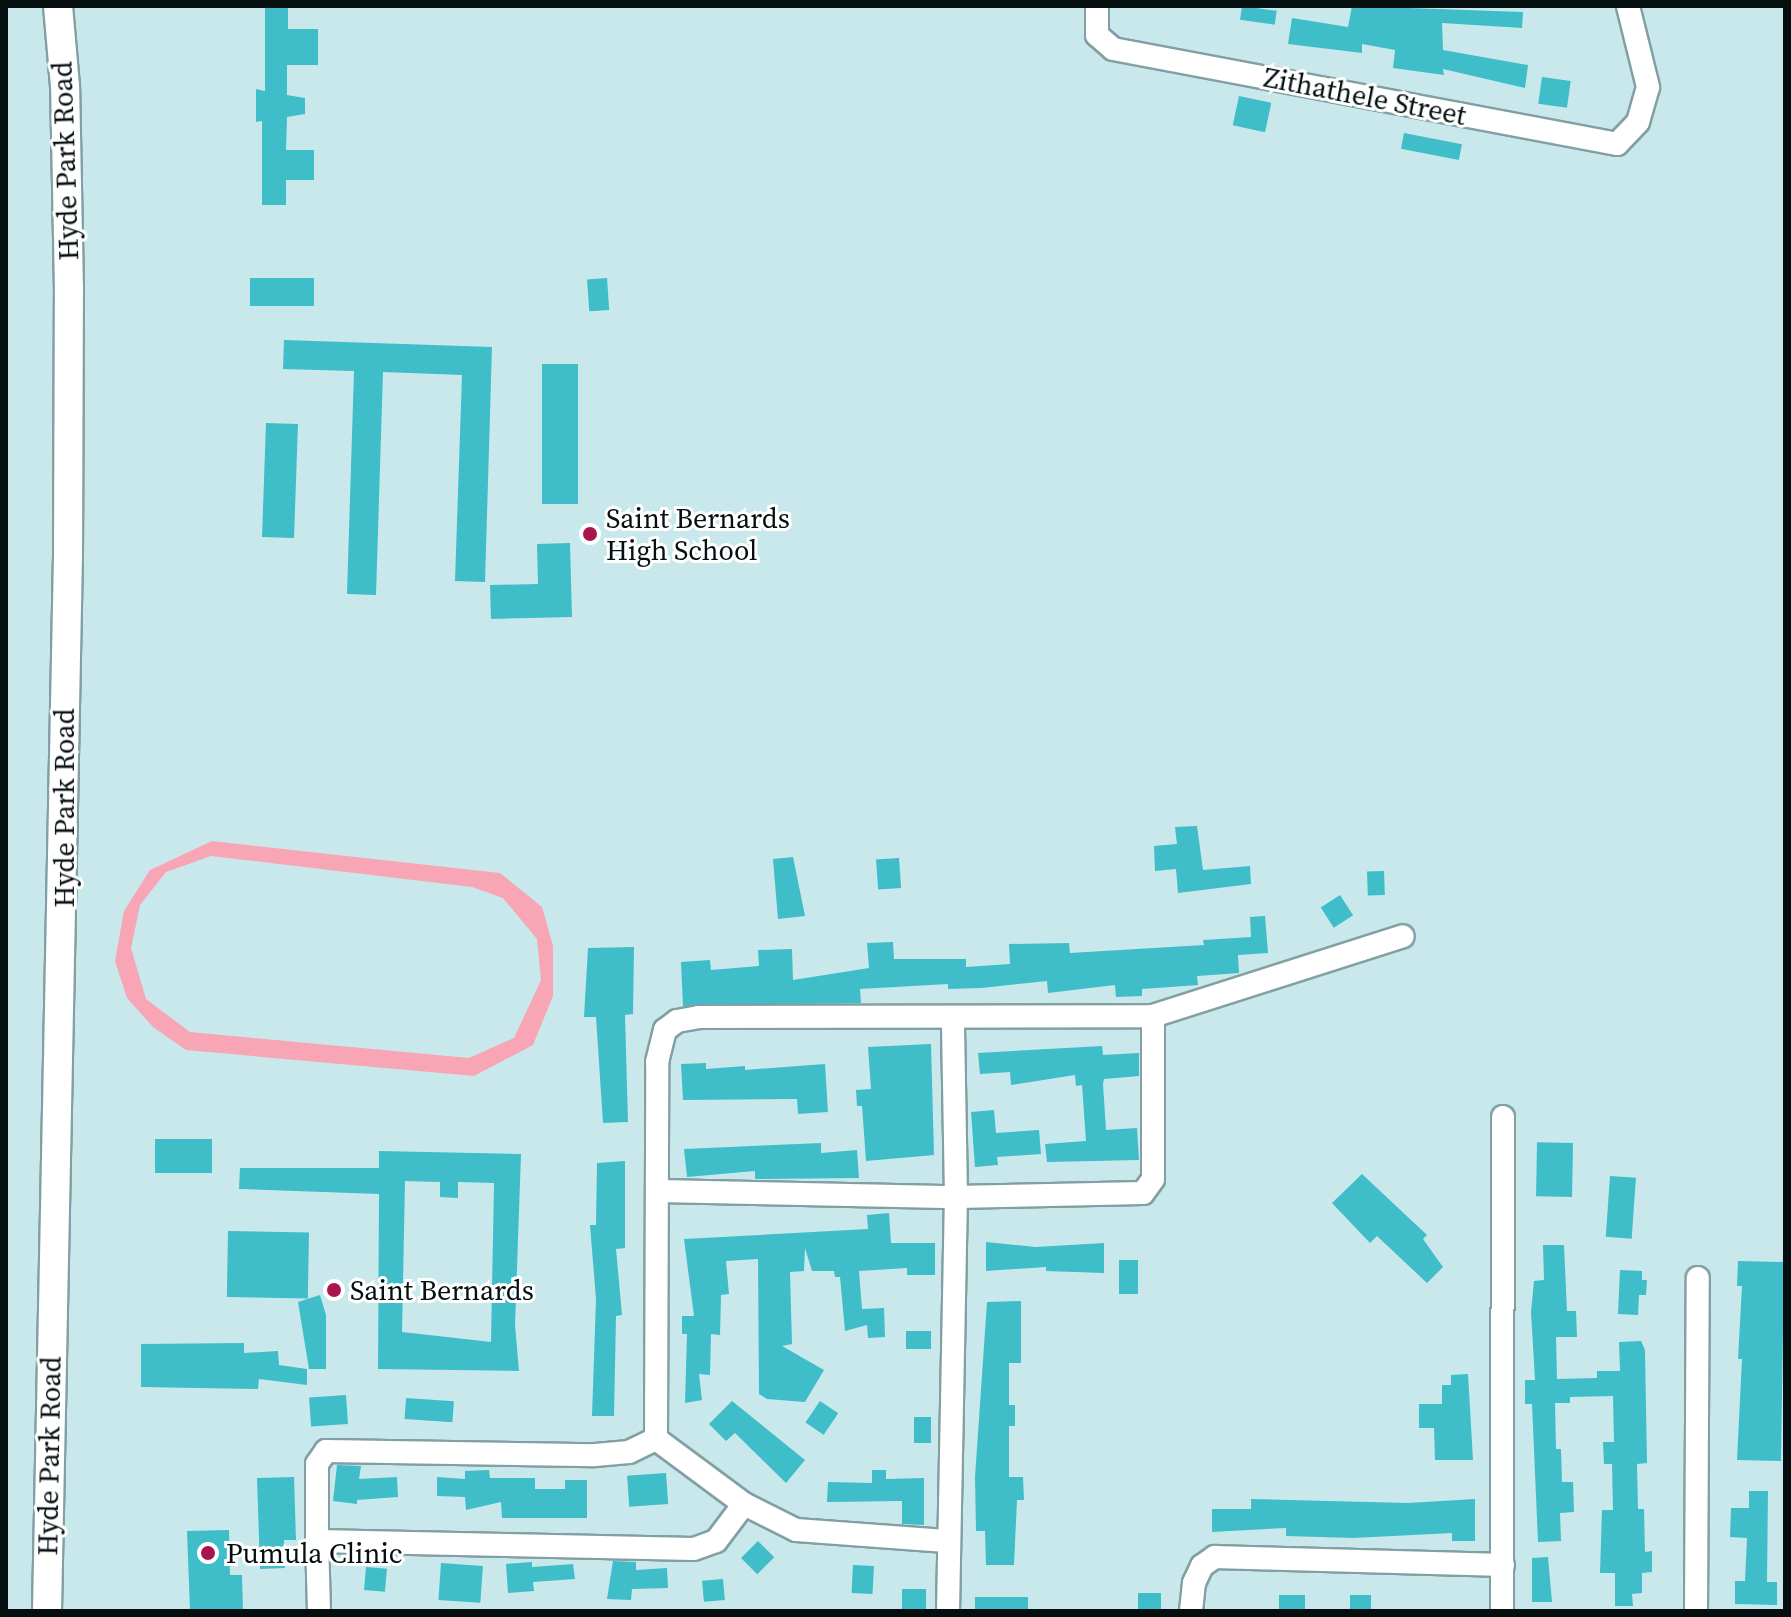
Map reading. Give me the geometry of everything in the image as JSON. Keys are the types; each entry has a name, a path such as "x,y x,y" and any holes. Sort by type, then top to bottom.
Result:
{"street":[{"name":"Hyde Park Road","path":"47,1611 68,557 69,275 65,86 58,6"},
{"name":"Zithathele Street","path":"1097,6 1097,35 1113,49 1617,144 1638,122 1648,87 1628,6"},
{"path":"656,1439 657,1062 665,1030 677,1021 1153,1016 1403,936"},
{"path":"659,1191 956,1197 1132,1195 1149,1188 1153,1016"},
{"path":"948,1611 946,1541 956,1197 953,1018"},
{"path":"1502,1611 1503,1117"},
{"path":"1696,1611 1698,1278"},
{"path":"656,1439 744,1504 796,1530 946,1541"},
{"path":"319,1611 317,1464 326,1451 595,1455 629,1452 656,1439"},
{"path":"317,1541 694,1549 716,1541 744,1504"},
{"path":"1191,1611 1194,1583 1202,1566 1215,1557 1503,1565"}],"shaded area":[{"path":"212,841 500,873 542,907 553,946 553,996 533,1045 474,1076 186,1050 153,1027 127,998 115,961 124,911 150,870","holes":["211,856 472,887 503,898 537,939 541,980 514,1038 469,1058 190,1032 146,999 131,948 140,905 166,872"]}],"building":[{"path":"1242,6 1277,11 1275,25 1240,20"},
{"path":"1352,6 1523,12 1522,28 1442,23 1443,50 1528,65 1525,88 1443,69 1444,75 1393,68 1395,50 1362,44 1362,53 1288,44 1292,18 1348,27"},
{"path":"265,7 288,7 288,29 318,29 318,65 287,65 287,95 305,98 305,114 287,117 286,150 314,150 314,180 286,180 286,205 262,205 262,121 256,122 256,89 265,91"},
{"path":"1542,77 1571,81 1567,108 1538,104"},
{"path":"1239,96 1271,103 1265,132 1233,125"},
{"path":"1404,133 1462,144 1459,160 1401,149"},
{"path":"250,278 314,278 314,306 250,306"},
{"path":"607,278 609,310 589,311 587,279"},
{"path":"284,340 492,347 485,582 455,581 462,375 383,372 376,595 347,594 354,371 283,369"},
{"path":"542,364 578,364 578,504 542,504"},
{"path":"266,423 298,424 294,538 262,537"},
{"path":"570,543 572,617 491,619 490,585 538,584 537,544"},
{"path":"1197,826 1203,870 1250,866 1251,884 1178,893 1176,869 1155,871 1154,846 1177,844 1175,827"},
{"path":"793,857 805,916 778,919 773,859"},
{"path":"899,858 901,888 878,890 876,860"},
{"path":"1384,871 1385,895 1368,896 1367,872"},
{"path":"1340,895 1353,915 1334,928 1321,908"},
{"path":"1265,916 1268,953 1238,955 1239,973 1197,976 1198,985 1142,989 1142,996 1116,997 1115,985 1048,993 1047,981 982,988 948,989 948,984 860,989 861,1003 683,1006 681,962 710,960 711,970 759,966 758,950 792,949 793,980 869,968 867,943 893,942 894,959 966,959 966,967 1010,964 1009,944 1069,943 1070,953 1204,945 1203,940 1251,937 1250,917"},
{"path":"634,947 633,1014 625,1015 628,1122 603,1123 596,1017 584,1017 588,948"},
{"path":"931,1044 934,1155 866,1161 862,1106 857,1106 856,1090 871,1089 868,1047"},
{"path":"1102,1046 1103,1055 1139,1053 1139,1076 1104,1079 1103,1084 1106,1130 1137,1128 1139,1160 1047,1162 1045,1144 1086,1141 1082,1085 1076,1086 1075,1075 1011,1085 1010,1072 980,1074 978,1053"},
{"path":"706,1063 706,1069 745,1066 745,1070 825,1064 828,1112 798,1114 797,1099 683,1100 681,1064"},
{"path":"994,1110 996,1133 1039,1130 1041,1154 997,1157 998,1165 975,1167 971,1112"},
{"path":"155,1139 212,1139 212,1173 155,1173"},
{"path":"1537,1142 1573,1143 1572,1197 1536,1196"},
{"path":"821,1143 821,1153 857,1150 859,1178 755,1179 755,1171 687,1177 684,1149"},
{"path":"379,1151 521,1154 515,1325 519,1371 378,1369 379,1194 239,1189 240,1168 379,1168","holes":["405,1181 440,1182 440,1197 458,1198 458,1182 494,1183 491,1342 402,1332"]},
{"path":"625,1161 625,1248 616,1249 622,1315 616,1316 614,1416 592,1416 596,1299 590,1225 596,1225 597,1163"},
{"path":"1362,1174 1427,1235 1423,1239 1443,1267 1427,1283 1377,1236 1370,1243 1332,1203"},
{"path":"1610,1176 1636,1178 1632,1239 1606,1237"},
{"path":"889,1213 891,1243 935,1243 935,1275 907,1275 907,1268 859,1271 862,1309 884,1308 885,1337 868,1338 867,1325 845,1331 840,1277 835,1277 834,1271 812,1271 805,1248 804,1271 790,1272 792,1344 782,1346 824,1370 805,1402 767,1399 759,1394 758,1259 726,1261 729,1294 721,1295 720,1335 711,1334 710,1375 699,1374 702,1400 685,1403 687,1334 682,1334 682,1316 694,1316 684,1239 868,1229 867,1215"},
{"path":"228,1231 309,1232 308,1298 227,1297"},
{"path":"986,1242 1036,1247 1104,1243 1104,1273 1046,1271 1046,1267 986,1271"},
{"path":"1543,1245 1564,1245 1567,1311 1576,1311 1577,1337 1556,1337 1557,1379 1597,1378 1597,1371 1620,1371 1619,1342 1641,1341 1645,1350 1647,1463 1637,1464 1638,1509 1644,1509 1645,1552 1652,1551 1652,1572 1642,1573 1642,1593 1632,1594 1633,1606 1615,1606 1615,1573 1600,1573 1602,1510 1613,1510 1612,1464 1604,1464 1603,1442 1614,1442 1613,1396 1570,1397 1570,1403 1555,1403 1556,1449 1561,1449 1562,1482 1573,1482 1574,1512 1560,1513 1561,1541 1538,1542 1532,1404 1525,1404 1525,1380 1535,1380 1531,1312 1534,1281 1544,1280"},
{"path":"1119,1260 1138,1260 1138,1294 1119,1294"},
{"path":"1738,1261 1784,1262 1781,1461 1737,1460 1742,1359 1738,1359 1742,1286 1737,1286"},
{"path":"1620,1270 1642,1271 1642,1280 1647,1280 1646,1295 1639,1295 1638,1315 1618,1314"},
{"path":"320,1295 326,1315 326,1369 309,1369 298,1302"},
{"path":"1021,1301 1021,1363 1009,1363 1009,1405 1015,1405 1015,1426 1009,1426 1009,1477 1023,1477 1024,1500 1017,1500 1014,1565 986,1565 985,1531 976,1531 975,1477 987,1302"},
{"path":"906,1331 931,1331 931,1349 906,1349"},
{"path":"244,1343 244,1353 278,1351 279,1365 307,1369 307,1385 259,1379 258,1389 141,1387 141,1344"},
{"path":"1468,1374 1473,1460 1435,1460 1434,1428 1419,1428 1419,1404 1442,1404 1442,1385 1451,1385 1451,1375"},
{"path":"346,1395 348,1424 311,1427 309,1398"},
{"path":"406,1398 454,1401 452,1422 405,1419"},
{"path":"732,1401 805,1460 786,1483 735,1433 726,1441 709,1424"},
{"path":"820,1401 838,1413 824,1435 805,1423"},
{"path":"914,1417 931,1417 931,1443 914,1443"},
{"path":"337,1465 361,1466 359,1479 397,1477 398,1497 357,1500 357,1504 333,1501"},
{"path":"489,1470 490,1478 535,1478 535,1489 565,1489 565,1480 587,1480 587,1518 502,1518 501,1502 466,1510 465,1497 437,1496 437,1477 465,1479 465,1471"},
{"path":"872,1470 886,1470 886,1479 924,1478 924,1525 902,1524 902,1501 827,1502 828,1482 872,1483"},
{"path":"666,1473 668,1504 629,1507 627,1476"},
{"path":"294,1477 296,1540 284,1540 285,1568 260,1569 257,1478"},
{"path":"1749,1491 1768,1491 1767,1582 1777,1582 1777,1605 1735,1604 1735,1581 1745,1581 1747,1538 1730,1537 1731,1508 1749,1508"},
{"path":"1251,1499 1408,1503 1475,1499 1475,1541 1452,1541 1452,1533 1353,1538 1286,1536 1286,1528 1212,1532 1212,1509 1251,1509"},
{"name":"Pumula Clinic","path":"229,1530 230,1575 242,1575 243,1611 190,1611 187,1531"},
{"path":"758,1541 774,1557 757,1574 741,1558"},
{"path":"1548,1557 1552,1602 1532,1602 1532,1558"},
{"path":"613,1561 636,1562 636,1570 667,1568 668,1588 632,1589 631,1600 607,1599"},
{"path":"532,1562 532,1567 573,1564 575,1579 533,1582 534,1591 508,1593 506,1564"},
{"path":"441,1563 483,1566 480,1603 438,1600"},
{"path":"853,1565 874,1566 873,1594 852,1593"},
{"path":"366,1567 387,1569 385,1592 364,1590"},
{"path":"723,1579 725,1600 704,1602 702,1581"},
{"path":"902,1589 926,1589 926,1610 902,1610"},
{"path":"1138,1593 1161,1593 1161,1611 1138,1611"},
{"path":"1279,1595 1305,1595 1305,1611 1279,1611"},
{"path":"1350,1595 1371,1595 1371,1611 1350,1611"},
{"path":"975,1597 1028,1597 1028,1611 975,1611"}],"place":[{"name":"Saint Bernards High School","path":"590,534"},
{"name":"Saint Bernards","path":"334,1290"},
{"name":"Pumula Clinic","path":"208,1553"}]}
